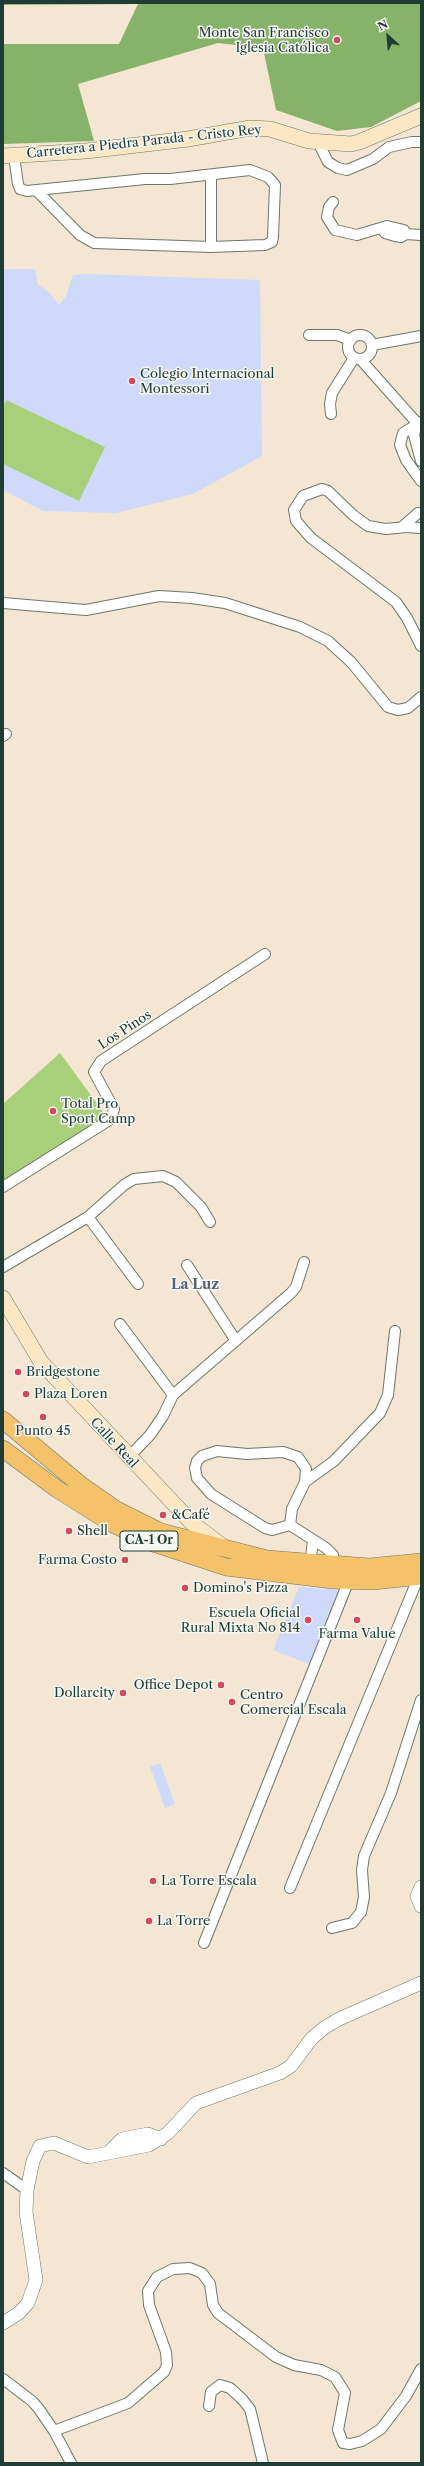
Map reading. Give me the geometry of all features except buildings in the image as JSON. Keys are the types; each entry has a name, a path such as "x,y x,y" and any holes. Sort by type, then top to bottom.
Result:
{"highway":[{"name":"CA-1 Or","path":"3,1420 49,1460 115,1509 161,1532 240,1554 310,1564 420,1571"},
{"name":"CA-1 Or","path":"3,1450 86,1509 156,1544 226,1567 246,1571 373,1581 420,1571"}],"main road":[{"name":"Carretera a Piedra Parada - Cristo Rey","path":"8,156 86,151 188,139 250,128 270,129 318,142 359,142 421,116"},
{"name":"Calle Real","path":"3,1298 41,1362 128,1458 192,1523 210,1538 240,1554"},
{"path":"181,1537 192,1523"}],"street":[{"path":"318,142 328,162 338,168 347,170 373,159 389,147 412,142 421,142"},
{"path":"8,156 20,189 37,191 107,182 211,175 250,170 272,179 275,192 273,237 269,244 211,247 94,243 80,235 37,191"},
{"path":"211,175 211,247"},
{"path":"333,202 329,207 327,217 335,230 357,236 383,229 384,233 395,236 406,234 421,235"},
{"path":"309,335 337,335 351,340"},
{"path":"331,414 330,404 332,393 358,359 370,355 372,345 368,338 361,335 351,340 348,348 358,359 419,422"},
{"path":"372,345 421,336"},
{"path":"419,422 414,436 421,461"},
{"path":"419,422 403,433 400,445 406,460 421,482"},
{"path":"419,509 421,527 386,529 368,526 353,516 328,491 322,489 303,496 297,502 294,510 296,521 311,538 396,602 407,618 421,646"},
{"path":"401,528 419,509"},
{"path":"3,603 86,610 159,596 192,598 225,603 300,627 328,641 352,662 388,707 398,710 408,708 421,697"},
{"name":"Los Pinos","path":"3,1187 111,1119 114,1109 94,1072 101,1061 265,954"},
{"path":"3,1267 88,1217 124,1185 134,1179 163,1176 187,1191 201,1207 210,1222"},
{"path":"88,1217 138,1284"},
{"path":"128,1458 150,1435 173,1395 291,1293 296,1287 304,1262"},
{"path":"186,1265 236,1341"},
{"path":"120,1324 173,1395"},
{"path":"305,1482 334,1461 380,1413 388,1395 395,1331"},
{"path":"218,1451 247,1454 291,1453 302,1462 306,1469 305,1482 292,1509 290,1525 272,1530 265,1528 211,1494 197,1478 195,1468 197,1461 202,1456 218,1451"},
{"path":"290,1525 326,1548 333,1556 335,1566"},
{"path":"310,1564 313,1541"},
{"path":"290,1888 420,1571"},
{"path":"204,1943 349,1580"},
{"path":"332,1928 352,1923 361,1912 364,1897 362,1870 364,1856 391,1793 421,1700"},
{"path":"421,1887 417,1896 421,1906"},
{"path":"3,2323 19,2313 28,2303 36,2280 26,2212 27,2190 33,2161 40,2146 50,2143 64,2147 80,2155 103,2154 136,2148 161,2139 196,2103 280,2073 290,2066 312,2038 324,2028 339,2019 405,1992 421,1983"},
{"path":"3,2173 27,2190"},
{"path":"54,2431 128,2403 164,2372 167,2365 166,2352 147,2298 148,2291 157,2277 173,2269 190,2268 202,2273 210,2284 213,2305 218,2313 244,2334 285,2362 329,2373 343,2387 345,2400 338,2430 343,2443 350,2444 362,2441 381,2429 406,2396 421,2369"},
{"path":"3,2379 32,2401 54,2431 71,2463"},
{"path":"209,2406 211,2392 220,2385 230,2388 242,2399 250,2409 263,2463"}],"shaded area":[{"name":"Colegio Internacional Montessori","path":"3,269 35,269 38,285 47,290 59,305 66,296 73,275 87,274 260,280 262,456 193,494 116,513 43,511 3,490"},
{"name":"Escuela Oficial Rural Mixta No 814","path":"299,1587 342,1590 314,1666 273,1650"},
{"path":"160,1763 175,1804 165,1808 150,1767"}],"green space":[{"path":"3,3 421,3 421,101 371,127 337,131 276,110 263,48 218,43 78,84 94,141 3,144 3,44 119,44 138,4 3,5"},
{"path":"6,400 105,447 79,501 3,464 3,408"},
{"name":"Total Pro Sport Camp","path":"60,1053 107,1117 3,1180 3,1104"}],"place":[{"name":"Monte San Francisco Iglesia Católica","path":"337,40"},
{"name":"Colegio Internacional Montessori","path":"132,381"},
{"name":"Total Pro Sport Camp","path":"53,1111"},
{"name":"Bridgestone","path":"18,1372"},
{"name":"Plaza Loren","path":"26,1394"},
{"name":"Punto 45","path":"43,1417"},
{"name":"&Café","path":"163,1515"},
{"name":"Shell","path":"69,1531"},
{"name":"Farma Costo","path":"125,1560"},
{"name":"Domino's Pizza","path":"185,1588"},
{"name":"Escuela Oficial Rural Mixta No 814","path":"308,1620"},
{"name":"Farma Value","path":"357,1620"},
{"name":"Office Depot","path":"221,1685"},
{"name":"Dollarcity","path":"123,1693"},
{"name":"Centro Comercial Escala","path":"232,1702"},
{"name":"La Torre Escala","path":"153,1881"},
{"name":"La Torre","path":"149,1921"}],"district":[{"name":"La Luz","path":"195,1285"}]}
